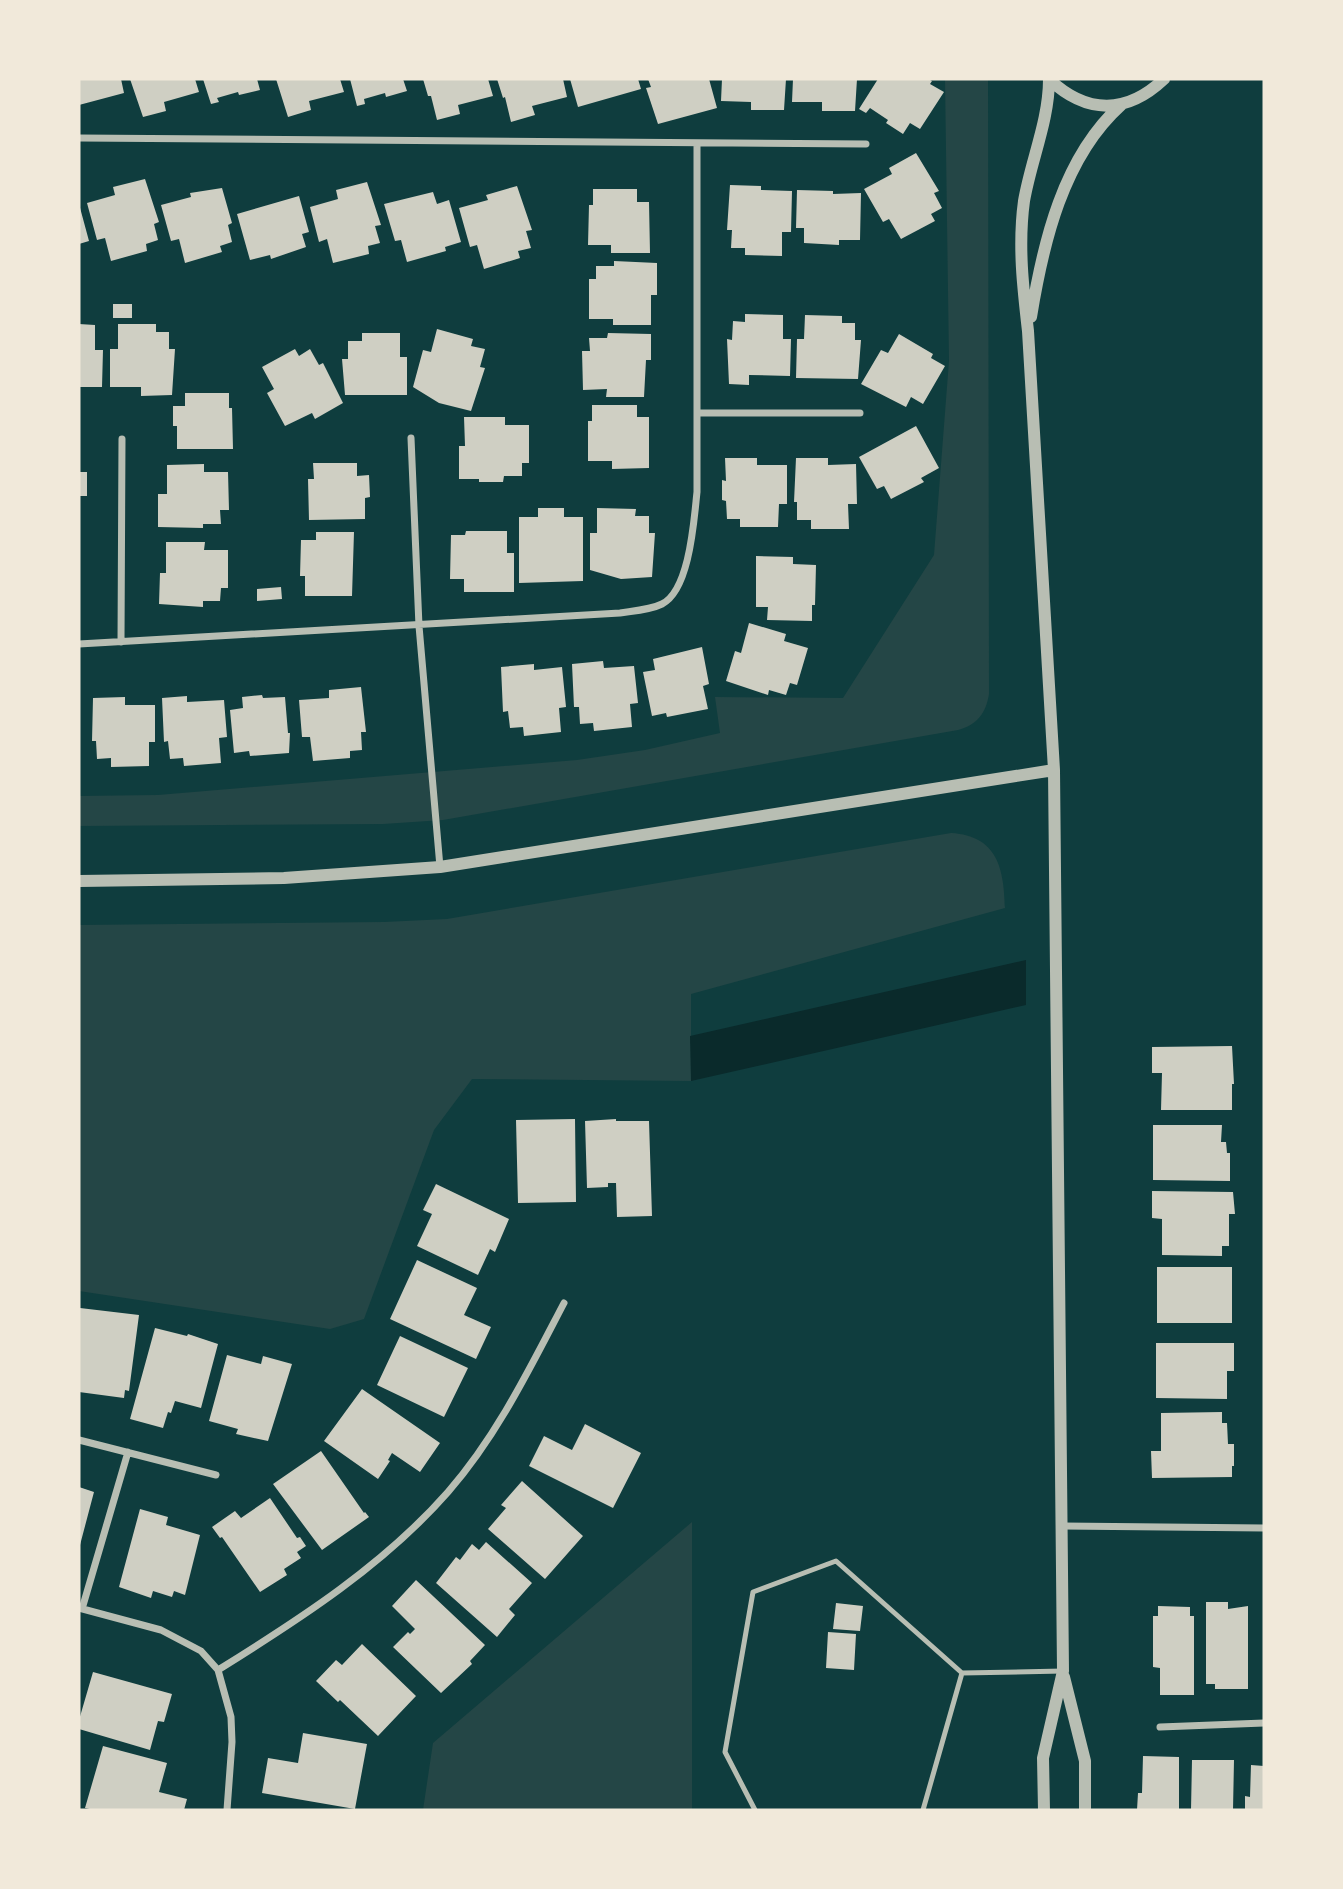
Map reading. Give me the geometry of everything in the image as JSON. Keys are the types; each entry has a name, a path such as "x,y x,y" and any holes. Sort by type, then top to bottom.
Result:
{"street":[{"path":"1049,79 1063,92 1081,102 1101,106 1121,105 1137,100 1164,79"},
{"path":"1044,1810 1043,1758 1063,1671 1054,770 1021,235 1025,200 1049,100 1049,79"},
{"path":"1028,331 1038,271 1068,182 1103,120 1121,105"},
{"path":"79,138 866,144"},
{"path":"79,644 620,613 664,603 676,589 686,563 697,492 697,143"},
{"path":"697,413 860,413"},
{"path":"411,438 419,626 440,867"},
{"path":"121,642 122,439"},
{"path":"79,881 284,878 440,867 1054,770"},
{"path":"218,1670 340,1590 398,1541 448,1492 489,1438 564,1303"},
{"path":"79,1440 215,1475"},
{"path":"128,1452 80,1608 161,1630 201,1651 218,1670 231,1717 227,1810"},
{"path":"1063,1526 1264,1528"},
{"path":"1063,1671 1085,1761 1085,1810"},
{"path":"1160,1727 1264,1723"}],"lane":[{"path":"755,1810 725,1752 753,1592 836,1561 962,1673 1063,1671"},
{"path":"923,1810 962,1673"}],"shaded area":[{"path":"945,79 988,79 989,694 986,707 975,721 958,730 443,820 383,824 79,826 79,796 158,795 577,760 645,750 720,733 715,697 843,698 934,555 949,361"},
{"path":"951,833 979,840 995,857 1003,880 1005,908 691,994 691,1081 472,1079 434,1130 364,1319 330,1329 79,1291 79,925 447,919"},
{"path":"1026,960 1026,1005 691,1081 690,1036"},
{"path":"692,1522 692,1810 423,1810 433,1743"}],"building":[{"path":"79,79 121,79 124,93 79,105"},
{"path":"130,79 195,79 199,92 164,102 166,111 143,117"},
{"path":"203,79 257,79 260,90 217,98 219,102 211,104"},
{"path":"276,79 340,79 344,92 309,101 311,110 288,117"},
{"path":"350,79 403,79 407,91 364,99 365,104 357,106"},
{"path":"423,79 488,79 493,96 458,105 460,114 437,120"},
{"path":"497,79 563,79 567,97 532,106 535,115 511,122"},
{"path":"570,79 638,79 641,89 578,107"},
{"path":"648,79 709,79 717,108 658,124 646,88 651,87"},
{"path":"722,79 786,79 784,110 751,110 751,102 721,101"},
{"path":"793,79 857,79 855,111 822,111 822,102 792,102"},
{"path":"878,79 928,79 932,81 930,84 944,92 920,129 910,123 903,134 870,108 866,113 859,109"},
{"path":"916,153 939,191 934,193 942,208 931,214 935,221 901,239 889,219 883,222 864,189 892,174 889,168"},
{"path":"145,179 159,222 154,224 158,240 146,244 147,251 111,261 105,238 97,240 87,203 115,195 113,187"},
{"path":"367,182 381,225 375,226 380,243 368,246 369,254 333,263 327,239 319,242 310,207 338,199 336,190"},
{"path":"730,185 792,191 791,232 782,232 782,256 745,255 745,248 731,248 732,230 727,230"},
{"path":"517,186 532,230 526,231 531,248 518,251 520,258 484,269 477,245 470,247 459,208 488,200 486,195"},
{"path":"222,188 232,223 228,225 232,242 220,246 222,252 185,263 179,239 171,241 161,205 191,197 190,193"},
{"path":"593,189 637,189 637,202 649,202 650,253 611,253 611,245 588,245 589,205 593,205"},
{"path":"797,190 833,191 833,194 861,193 860,240 839,240 839,245 804,243 804,228 796,228"},
{"path":"433,192 437,204 449,200 461,242 445,247 446,251 407,262 401,240 395,241 384,204"},
{"path":"299,196 309,232 302,234 306,247 271,259 270,255 250,260 237,214"},
{"path":"79,204 89,241 79,244"},
{"path":"614,261 657,263 657,295 651,295 651,325 613,325 613,319 589,319 589,279 596,279 596,266 614,266"},
{"path":"113,304 132,304 132,318 113,318"},
{"path":"745,314 783,315 783,339 791,339 790,376 749,375 749,385 729,384 727,339 732,340 733,321 745,322"},
{"path":"805,315 842,316 842,323 855,323 855,340 861,340 858,379 796,378 797,339 804,339"},
{"path":"79,324 95,325 95,350 103,350 102,387 79,387"},
{"path":"118,324 156,324 156,332 169,332 169,349 175,349 172,395 141,396 141,387 110,387 110,349 118,349"},
{"path":"437,329 473,339 471,346 485,349 480,367 485,368 471,411 439,403 413,387 423,350 431,352"},
{"path":"362,333 400,333 400,357 407,357 407,395 345,395 342,359 348,359 348,341 362,341"},
{"path":"608,333 651,334 651,360 646,360 644,397 606,397 607,389 583,390 582,351 590,351 589,338 607,338"},
{"path":"899,334 933,354 931,358 945,366 923,404 911,397 906,407 861,384 881,350 888,353"},
{"path":"295,349 299,356 310,349 319,365 323,363 343,403 315,419 312,413 285,426 267,393 274,389 262,367"},
{"path":"185,393 229,393 233,449 177,449 177,426 173,426 173,406 185,406"},
{"path":"592,405 637,405 637,417 649,417 649,468 612,469 612,461 588,461 588,421 592,421"},
{"path":"464,417 505,417 505,425 529,425 529,463 522,463 522,476 504,476 503,482 459,479 459,446 465,446"},
{"path":"916,426 939,468 921,478 924,482 891,499 884,486 877,489 859,457"},
{"path":"725,458 757,458 757,465 787,465 787,504 779,504 778,527 740,527 740,519 727,519 726,501 722,500 722,480 726,481"},
{"path":"796,458 828,458 828,465 856,464 857,504 848,504 849,529 811,529 811,520 797,520 797,502 794,502"},
{"path":"313,463 357,463 357,476 369,475 370,497 365,498 365,519 309,520 308,479 314,479"},
{"path":"204,464 204,472 228,472 229,510 220,510 221,524 203,524 203,528 158,527 158,494 167,494 167,465"},
{"path":"79,472 87,472 87,496 79,496"},
{"path":"538,508 564,508 564,517 583,517 583,581 519,583 519,517 538,517"},
{"path":"597,508 636,509 635,516 649,516 649,533 655,533 652,577 621,579 590,570 590,533 597,533"},
{"path":"466,531 507,531 507,553 514,553 514,592 464,592 464,579 450,579 451,535 465,535"},
{"path":"316,532 354,532 352,596 305,596 305,576 300,576 301,540 316,540"},
{"path":"166,542 205,542 204,550 228,550 228,588 221,588 220,601 203,601 203,607 159,604 160,573 166,573"},
{"path":"756,556 793,557 793,564 816,565 812,621 767,620 768,607 756,607"},
{"path":"281,587 282,599 257,601 257,589"},
{"path":"749,623 786,634 784,641 808,648 797,685 790,683 786,695 769,690 768,695 726,681 735,651 741,653"},
{"path":"702,647 709,684 703,686 708,709 667,717 666,713 652,716 643,672 655,670 653,659"},
{"path":"603,661 604,668 634,666 638,703 630,704 632,727 594,731 593,723 580,724 579,707 574,707 572,664"},
{"path":"534,664 534,670 562,667 566,707 559,708 561,732 524,736 523,727 510,728 508,711 503,712 501,667"},
{"path":"361,687 366,732 361,732 362,750 350,751 350,758 313,761 310,737 302,737 299,700 329,698 329,690"},
{"path":"262,695 263,698 285,697 290,733 289,753 250,756 249,751 234,753 230,710 243,708 242,697"},
{"path":"187,696 187,702 224,700 227,737 219,738 221,763 184,766 183,758 170,759 168,741 164,742 162,698"},
{"path":"125,697 125,705 155,705 155,742 149,742 149,766 111,767 111,758 97,759 96,741 92,741 93,698"},
{"path":"1232,1046 1232,1110 1161,1110 1162,1073 1152,1073 1152,1047"},
{"path":"575,1119 576,1202 518,1203 516,1120"},
{"path":"585,1121 649,1121 652,1216 617,1217 616,1183 608,1183 608,1187 587,1188"},
{"path":"1153,1125 1222,1125 1221,1142 1226,1142 1227,1153 1230,1153 1230,1181 1153,1180"},
{"path":"436,1184 509,1219 495,1252 490,1249 478,1275 417,1246 432,1214 423,1210"},
{"path":"1152,1191 1233,1192 1235,1214 1229,1214 1229,1246 1222,1246 1222,1256 1162,1255 1162,1219 1152,1218"},
{"path":"417,1260 477,1288 464,1315 491,1327 476,1359 390,1319"},
{"path":"1157,1267 1232,1267 1232,1323 1157,1323"},
{"path":"80,1308 139,1315 129,1391 125,1390 124,1398 79,1392"},
{"path":"155,1328 187,1336 188,1334 218,1344 201,1408 175,1401 163,1428 130,1419"},
{"path":"400,1336 468,1368 444,1417 377,1385"},
{"path":"1156,1343 1234,1343 1234,1371 1227,1371 1227,1399 1156,1398"},
{"path":"227,1355 261,1364 263,1356 292,1364 268,1441 236,1434 238,1429 209,1421"},
{"path":"362,1389 440,1443 420,1472 392,1453 378,1479 324,1441"},
{"path":"1222,1412 1222,1423 1227,1423 1228,1444 1234,1444 1232,1477 1152,1478 1151,1451 1161,1451 1161,1413"},
{"path":"585,1424 641,1453 613,1508 529,1466 544,1436 572,1450"},
{"path":"321,1451 369,1517 322,1550 273,1484"},
{"path":"522,1481 583,1536 545,1579 488,1529 506,1508 501,1505"},
{"path":"79,1487 94,1492 80,1545 79,1545"},
{"path":"270,1498 297,1538 300,1537 306,1546 297,1552 301,1558 284,1569 287,1575 260,1592 222,1537 220,1538 212,1527 235,1511 241,1518"},
{"path":"140,1509 168,1517 166,1525 200,1535 185,1595 174,1591 172,1597 153,1591 151,1598 119,1587"},
{"path":"486,1542 532,1583 509,1609 515,1615 497,1637 436,1583 456,1557 460,1560 472,1544 479,1550"},
{"path":"416,1580 485,1645 470,1661 472,1664 441,1693 393,1647 408,1632 410,1634 415,1629 392,1606"},
{"path":"1206,1602 1228,1602 1228,1609 1248,1606 1248,1689 1215,1689 1215,1684 1206,1684"},
{"path":"836,1603 863,1606 860,1631 833,1629"},
{"path":"1158,1606 1190,1607 1190,1616 1194,1616 1194,1695 1160,1695 1160,1668 1153,1667 1153,1616 1158,1616"},
{"path":"828,1632 856,1634 854,1670 826,1668"},
{"path":"362,1644 416,1696 378,1736 316,1681 336,1660 342,1665"},
{"path":"93,1672 172,1694 164,1722 158,1721 150,1750 79,1729 79,1720"},
{"path":"303,1733 367,1744 355,1809 262,1793 268,1758 298,1763"},
{"path":"103,1746 167,1763 159,1792 187,1799 184,1810 85,1808"},
{"path":"1143,1756 1179,1757 1179,1810 1137,1810 1138,1793 1142,1793"},
{"path":"1192,1760 1234,1760 1233,1810 1191,1810"},
{"path":"1251,1765 1264,1766 1264,1810 1245,1810 1245,1796 1250,1797"}]}
